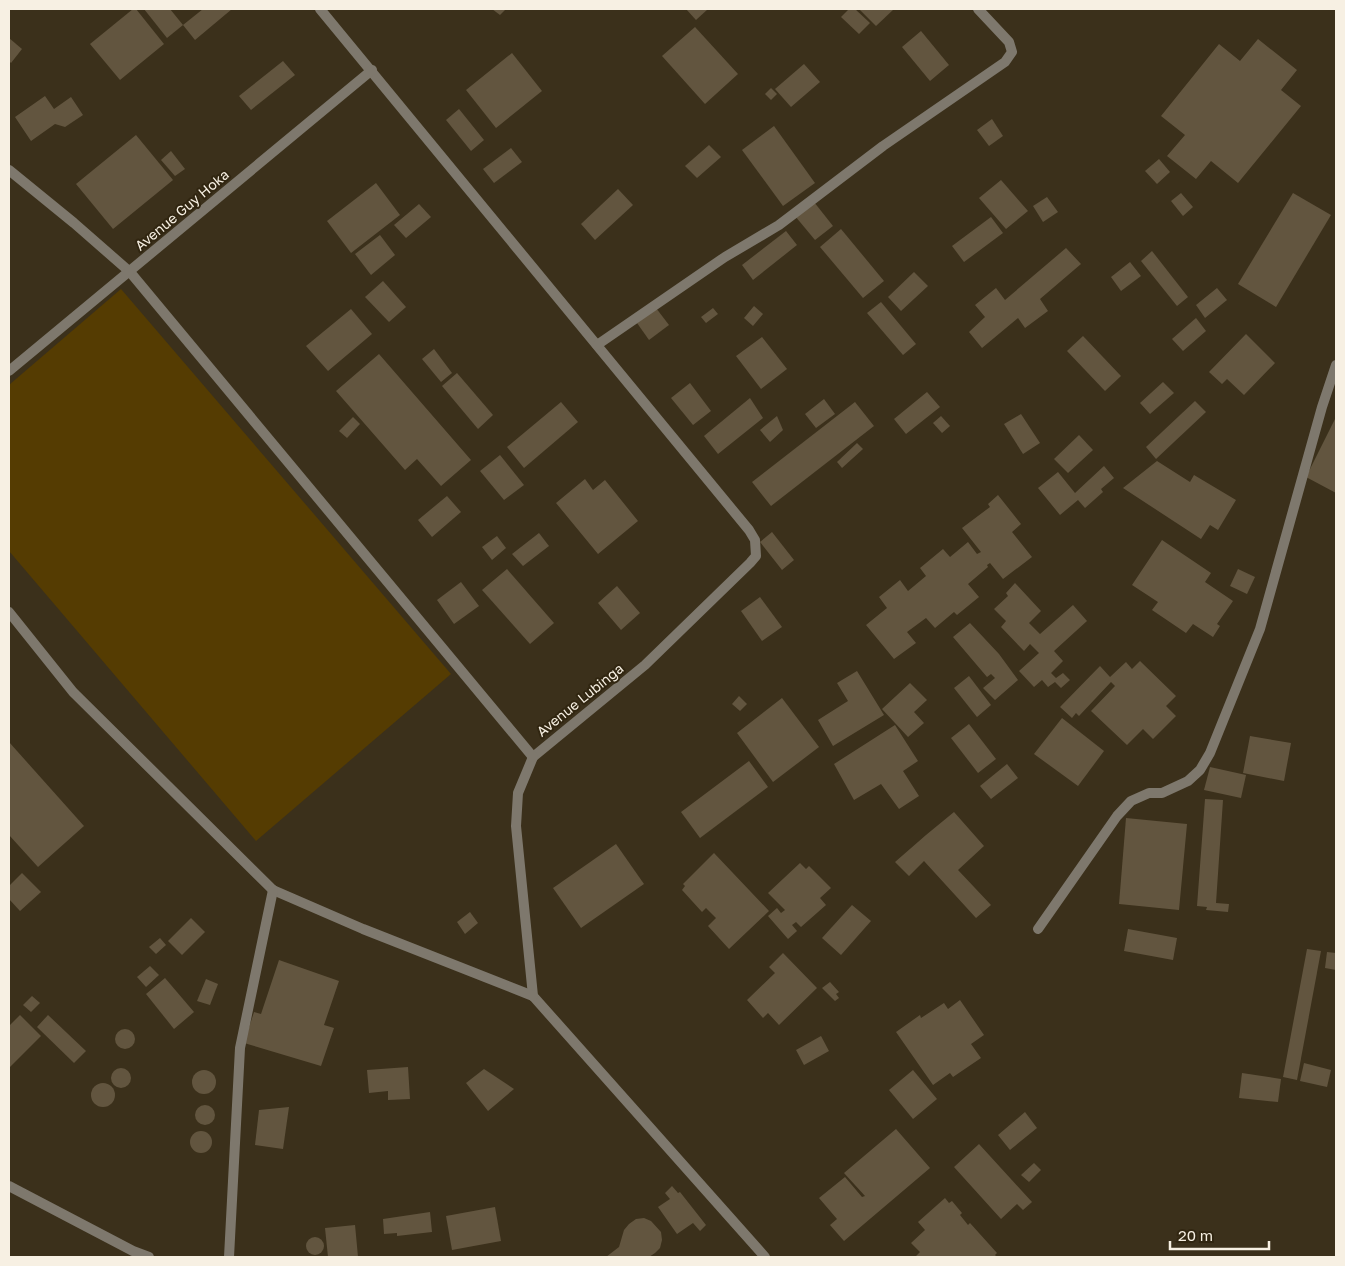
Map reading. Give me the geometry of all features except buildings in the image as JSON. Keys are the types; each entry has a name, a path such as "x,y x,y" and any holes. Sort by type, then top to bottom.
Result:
{"street":[{"name":"Avenue Lubinga","path":"320,9 749,530 755,540 756,556 750,563 645,666 532,757"},
{"path":"597,345 725,257 778,225 883,146 1005,62 1012,52 1009,42 978,9"},
{"name":"Avenue Guy Hoka","path":"9,371 372,70"},
{"path":"9,170 130,272 532,757 518,793 516,826 533,996"},
{"path":"1038,929 1117,816 1126,806 1131,801 1149,793 1162,793 1188,781 1200,770 1210,753 1260,629 1322,408 1336,365"},
{"path":"9,612 73,692 273,890 363,929 533,996 765,1257"},
{"path":"229,1257 240,1048 273,890"},
{"path":"9,1186 133,1251 149,1257"}],"shaded area":[{"path":"121,289 451,674 256,841 9,551 9,385"}]}
